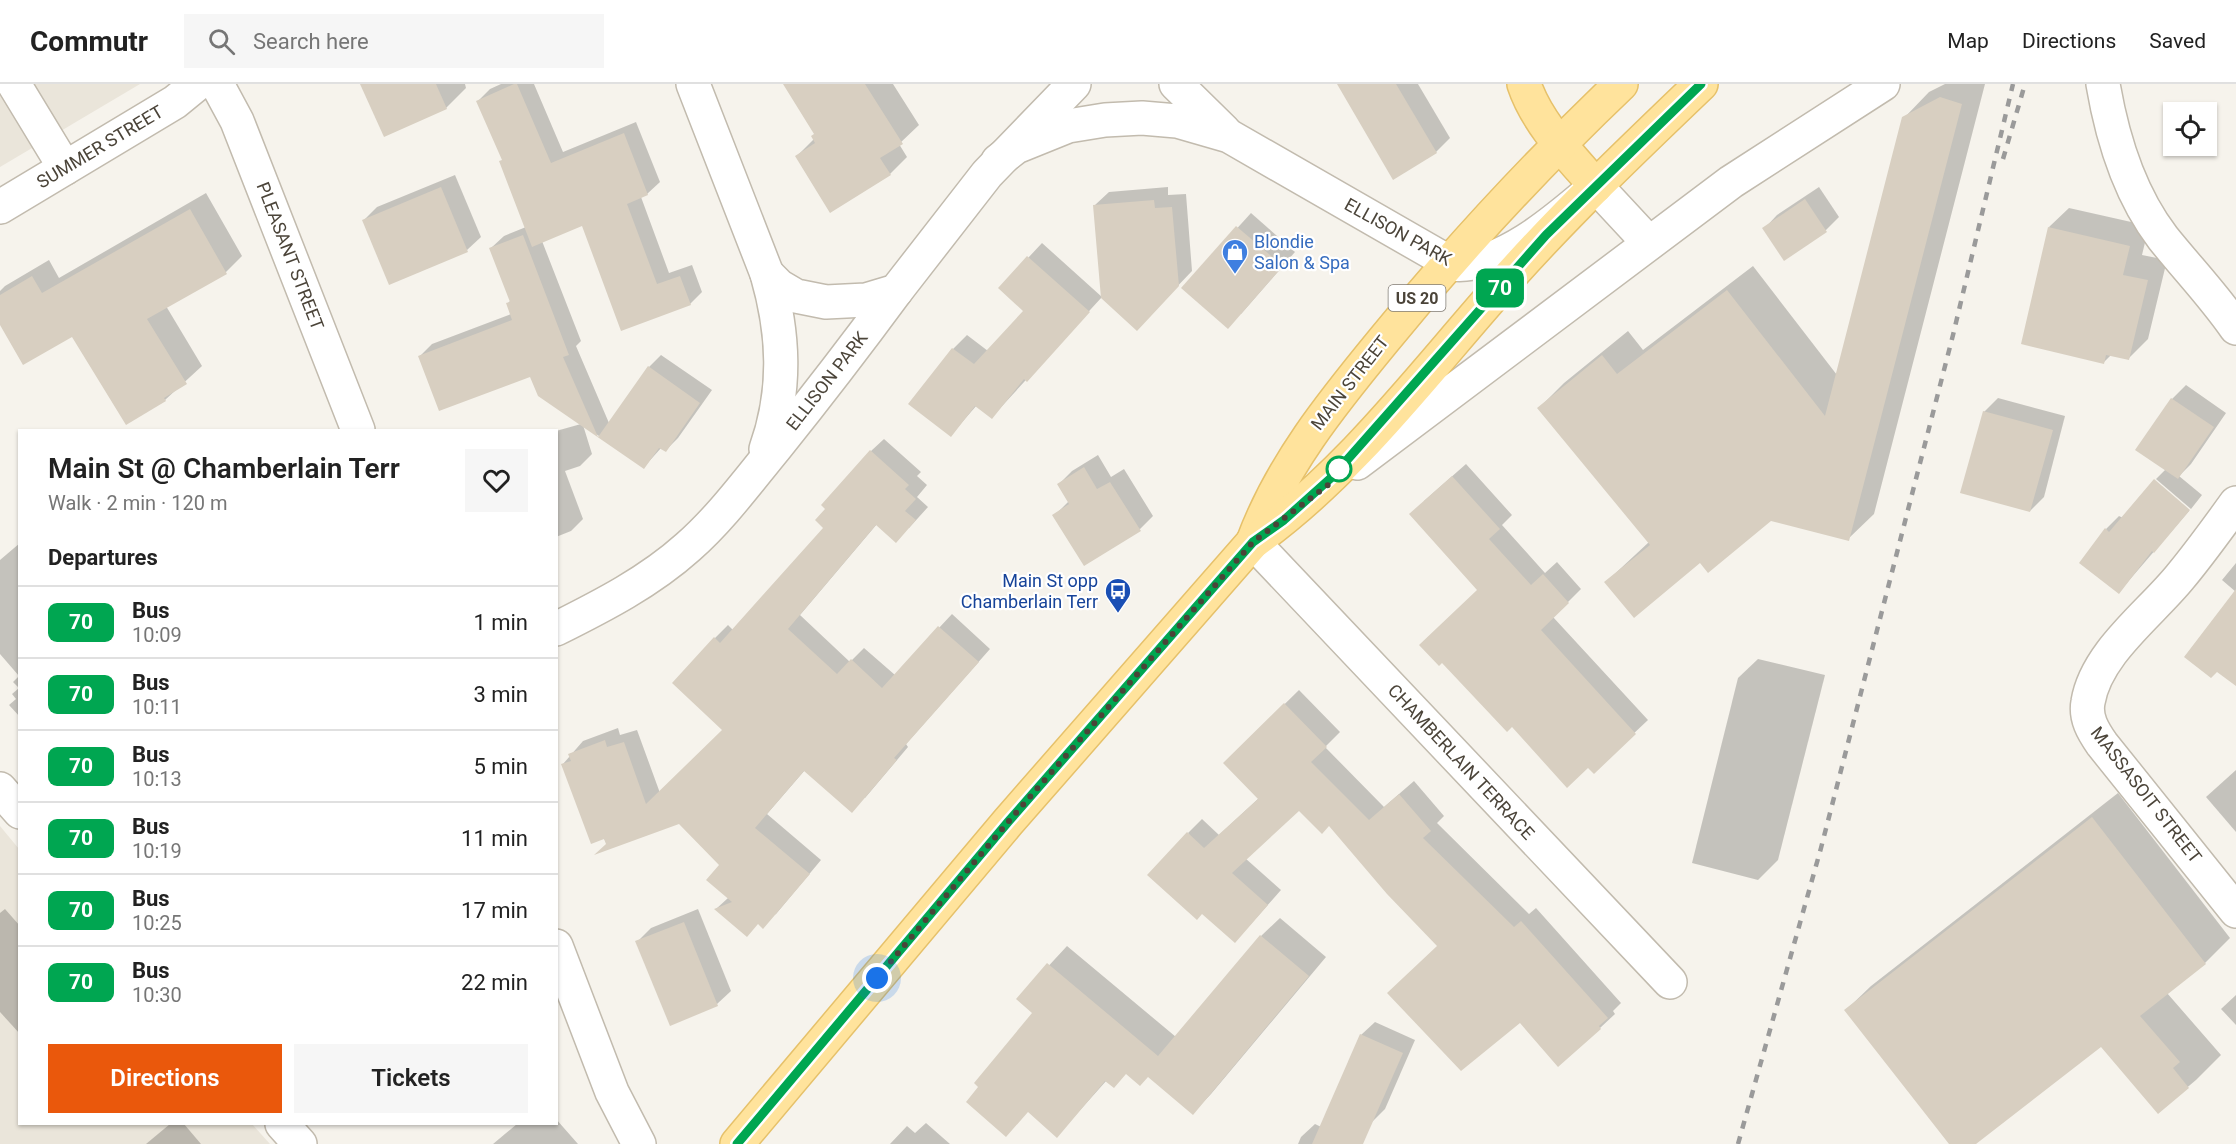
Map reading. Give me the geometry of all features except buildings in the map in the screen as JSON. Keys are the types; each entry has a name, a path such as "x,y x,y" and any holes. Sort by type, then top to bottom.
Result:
{"main road":[{"path":"1524,84 1536,110 1559,143 1596,186"},
{"name":"MAIN STREET","path":"1253,542 1260,521 1284,475 1353,377 1448,262 1559,143 1621,84"},
{"name":"MAIN STREET","path":"737,1144 1008,822 1253,542 1305,502 1358,450 1546,235 1701,84"}],"street":[{"path":"14,84 65,168"},
{"name":"SUMMER STREET","path":"0,207 175,102 197,84"},
{"name":"PLEASANT STREET","path":"217,84 237,121 358,429"},
{"name":"ELLISON PARK","path":"693,84 767,274 776,306 780,331 782,381 777,413 757,471"},
{"name":"ELLISON PARK","path":"558,628 623,593 671,561 719,516 837,371 896,291 998,161 1074,84"},
{"name":"ELLISON PARK","path":"1176,84 1229,136"},
{"path":"1305,502 1649,243 1768,157 1883,84"},
{"path":"2103,84 2116,139 2144,206 2163,237 2236,328"},
{"name":"ELLISON PARK","path":"998,161 1016,147 1050,132 1105,120 1142,118 1178,121 1229,136 1448,262 1471,264 1499,254 1542,229 1596,186"},
{"path":"1596,186 1649,243"},
{"name":"ELLISON PARK","path":"767,274 779,286 796,296 826,302 866,300 896,291"},
{"name":"MASSASOIT STREET","path":"2236,503 2180,577 2110,655 2090,693 2087,714 2102,744 2236,911"},
{"name":"CHAMBERLAIN TERRACE","path":"1253,542 1670,982"},
{"path":"0,789 18,810"},
{"path":"558,951 612,1092 639,1144"},
{"path":"283,1125 300,1144"}],"shaded area":[{"path":"0,84 140,84 0,167"},
{"path":"0,826 18,848 18,1125 253,1125 270,1144 0,1144"}],"railway":[{"path":"1738,1144 1821,848 1953,335 2013,84"},
{"path":"2003,159 2025,84"}],"bus line":[{"name":"70","path":"737,1144 1008,822 1253,542 1284,520 1332,477 1546,235 1701,84"}],"place":[{"name":"Blondie Salon & Spa","path":"1235,275"},
{"name":"Main St opp Chamberlain Terr","path":"1118,614"}],"route":[{"path":"877,978 1008,822 1253,542 1341,475 1339,469"}]}
